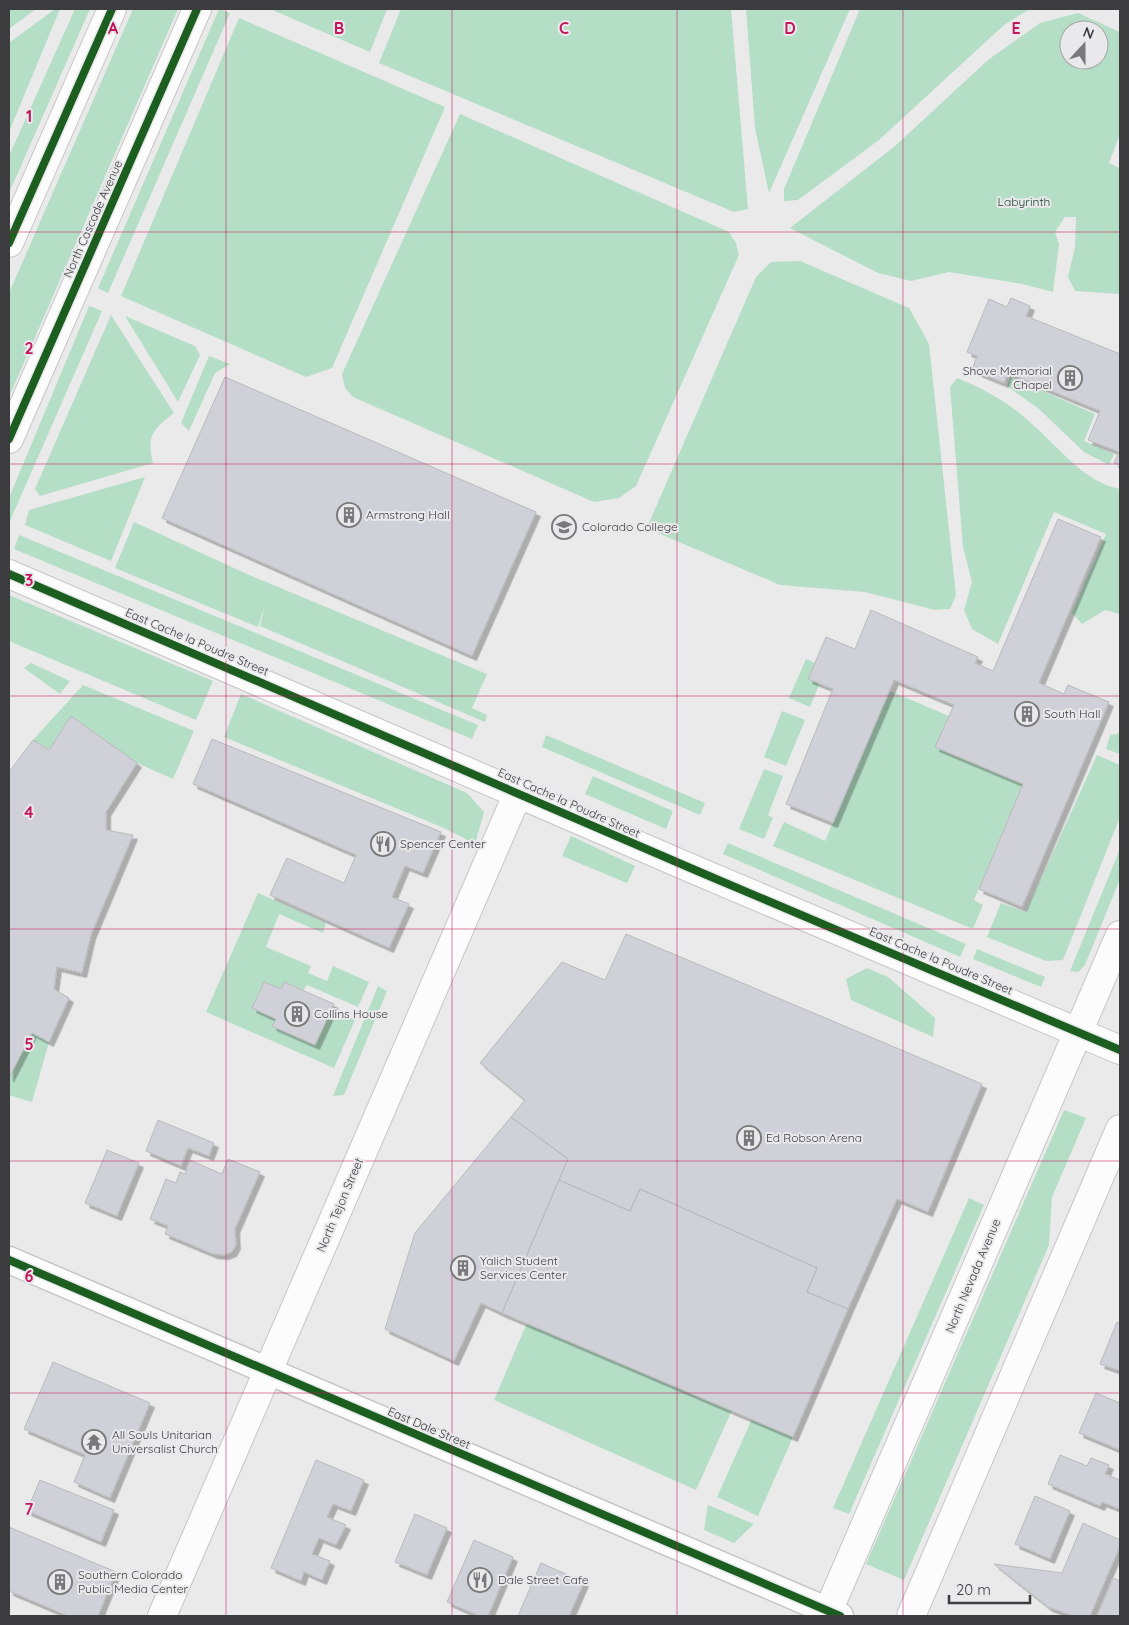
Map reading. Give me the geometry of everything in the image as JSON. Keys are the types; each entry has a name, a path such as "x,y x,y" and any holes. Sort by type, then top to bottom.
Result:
{"street":[{"path":"9,243 112,9"},
{"name":"North Cascade Avenue","path":"9,439 197,9"},
{"name":"East Cache la Poudre Street","path":"9,574 702,873 1120,1050"},
{"name":"North Tejon Street","path":"162,1616 518,793"},
{"name":"North Nevada Avenue","path":"831,1615 1120,935"},
{"path":"911,1616 1120,1130"},
{"name":"East Dale Street","path":"9,1260 831,1615"}],"green space":[{"path":"9,9 36,9 9,29"},
{"path":"55,9 60,9 9,132 9,43"},
{"path":"75,9 90,9 9,193 9,156"},
{"path":"133,9 178,9 9,397 9,293"},
{"path":"219,9 230,13 108,293 98,288"},
{"path":"270,9 387,9 370,52"},
{"path":"401,9 731,9 748,209 734,212 379,63"},
{"path":"746,9 850,9 769,193 755,128"},
{"path":"860,9 1030,9 1004,25 879,140 798,200 784,201 784,189"},
{"name":"Labyrinth","path":"1078,13 1093,20 1059,20 1059,70 1109,70 1109,27 1120,32 1120,134 1109,163 1120,168 1120,294 1075,291 1068,277 1075,247 1076,217 1065,217 1055,232 1059,244 1053,292 1022,284 949,272 911,281 878,273 790,228 895,146 988,60 1040,23"},
{"path":"239,18 445,107 332,368 306,377 121,296"},
{"path":"460,114 729,232 736,243 739,255 636,486 619,498 594,502 353,397 345,388 342,374"},
{"path":"800,261 909,308 929,344 956,595 950,609 935,610 865,592 780,585 658,533 649,523 756,277 771,262"},
{"path":"89,306 102,311 10,521 9,498"},
{"path":"111,315 174,413 153,434 150,446 153,463 40,496 35,489"},
{"path":"125,316 195,346 200,355 178,402"},
{"path":"209,356 230,364 215,373 189,431 181,423"},
{"path":"1010,377 1095,414 1084,441 1114,454 1109,465 1084,452 1039,409 1007,386"},
{"path":"957,378 1006,403 1023,416 1083,471 1094,479 1120,489 1120,614 1105,610 1082,624 1072,613 1106,534 1054,512 998,644 972,629 964,610 972,582 963,547 950,387"},
{"path":"145,477 111,561 25,525 29,510"},
{"path":"134,522 247,574 487,674 472,708 487,715 485,722 260,626 265,605 258,627 115,568"},
{"path":"19,535 478,725 472,739 14,549"},
{"path":"9,595 213,681 196,720 9,641"},
{"path":"806,659 826,668 810,707 789,698"},
{"path":"31,663 70,681 60,694 24,668"},
{"path":"83,685 194,731 173,779 137,763 71,716 49,750 33,740"},
{"path":"890,691 949,716 936,747 1023,784 974,900 983,905 973,929 773,846 784,822 825,841"},
{"path":"241,694 467,793 484,812 475,844 444,828 224,737"},
{"path":"782,711 805,720 786,766 764,757"},
{"path":"1120,733 1120,754 1106,749 1110,735"},
{"path":"546,735 705,803 700,815 542,747"},
{"path":"1097,755 1120,765 1120,817 1063,960 1046,961 987,937 1001,903 1026,912"},
{"path":"764,769 783,776 768,815 773,818 764,839 739,829"},
{"path":"593,776 673,811 666,829 585,794"},
{"path":"571,836 635,866 627,883 562,856"},
{"path":"728,843 966,944 960,957 723,854"},
{"path":"1120,849 1120,879 1085,965 1078,972 1070,971"},
{"path":"258,893 326,923 323,933 279,914 266,947 311,966 308,973 327,981 333,966 369,982 358,1007 307,985 303,990 284,982 281,989 264,982 252,1008 276,1019 273,1027 315,1045 331,1009 355,1020 334,1068 206,1012"},
{"path":"977,949 1045,977 1041,987 973,959"},
{"path":"867,968 888,977 935,1018 933,1037 851,1000 846,979"},
{"path":"378,986 387,991 344,1095 333,1096"},
{"path":"32,1033 49,1042 32,1102 9,1095 9,1078"},
{"path":"1064,1110 1086,1118 1052,1197 1049,1245 904,1580 866,1564"},
{"path":"969,1198 984,1205 849,1514 833,1508"},
{"path":"527,1323 732,1410 696,1490 494,1400"},
{"path":"752,1419 793,1437 758,1516 717,1497"},
{"path":"708,1505 754,1524 734,1543 704,1530"}],"building":[{"name":"Shove Memorial Chapel","path":"1011,298 1030,306 1026,316 1120,354 1120,465 1114,463 1119,452 1088,440 1100,411 1008,373 1004,383 972,370 977,356 967,352 989,299 1007,307"},
{"name":"Armstrong Hall","path":"225,377 536,512 472,656 162,518"},
{"name":"South Hall","path":"1058,519 1101,537 1039,683 1064,694 1068,685 1109,702 1022,907 979,889 1023,784 935,747 954,705 894,680 833,823 786,804 833,689 808,679 826,637 855,649 871,610 978,657 975,663 993,671"},
{"path":"71,716 137,763 106,812 106,830 133,835 91,935 82,973 57,967 54,989 69,998 49,1042 32,1033 9,1078 9,772 33,740 49,750"},
{"name":"Spencer Center","path":"212,739 441,832 423,873 405,866 392,897 409,904 389,948 270,895 287,858 344,883 356,855 193,784"},
{"name":"Ed Robson Arena","path":"626,934 982,1084 928,1212 897,1199 848,1309 807,1292 817,1268 640,1189 630,1211 559,1180 568,1159 511,1117 525,1100 480,1063 562,962 605,980"},
{"name":"Collins House","path":"264,982 281,989 284,982 334,1004 315,1045 272,1026 276,1019 252,1008"},
{"name":"Yalich Student Services Center","path":"511,1117 568,1159 502,1313 481,1303 454,1361 385,1329 415,1233"},
{"path":"158,1120 214,1143 209,1156 188,1148 181,1166 146,1151"},
{"path":"107,1150 139,1163 117,1216 85,1203"},
{"path":"228,1159 260,1172 235,1229 236,1245 232,1252 224,1255 213,1254 165,1234 168,1226 150,1219 166,1179 176,1183 180,1172 185,1174 190,1160 222,1174"},
{"path":"559,1180 630,1211 640,1189 817,1268 807,1292 848,1309 793,1437 502,1313"},
{"path":"1117,1322 1120,1323 1120,1371 1100,1364"},
{"name":"All Souls Unitarian Universalist Church","path":"53,1362 150,1403 110,1498 74,1482 85,1455 24,1429"},
{"path":"1096,1393 1120,1403 1120,1450 1079,1433"},
{"path":"1060,1455 1087,1466 1091,1458 1109,1465 1105,1474 1120,1480 1119,1509 1102,1502 1100,1506 1048,1484"},
{"path":"316,1460 364,1480 351,1511 333,1504 327,1517 346,1525 336,1545 319,1538 312,1554 330,1561 322,1580 304,1572 301,1581 271,1568"},
{"path":"40,1480 114,1510 101,1542 27,1511"},
{"path":"1035,1496 1070,1511 1050,1559 1015,1544"},
{"path":"415,1514 447,1528 427,1575 395,1562"},
{"path":"1083,1523 1120,1540 1120,1546 1090,1616 1073,1616 1048,1607 994,1564 1062,1573"},
{"name":"Southern Colorado Public Media Center","path":"9,1527 116,1572 98,1616 68,1616 9,1591"},
{"name":"Dale Street Cafe","path":"474,1540 513,1557 488,1616 479,1616 447,1602"},
{"path":"541,1563 584,1582 569,1616 518,1616"},
{"path":"1113,1578 1120,1581 1120,1616 1097,1616"}],"cycle path":[{"path":"9,243 112,9"},
{"path":"9,439 197,9"},
{"path":"9,574 702,873 1120,1050"},
{"path":"9,1260 840,1616"}],"place":[{"name":"Shove Memorial Chapel","path":"1070,378"},
{"name":"Armstrong Hall","path":"349,515"},
{"name":"Colorado College","path":"564,527"},
{"name":"South Hall","path":"1027,714"},
{"name":"Spencer Center","path":"383,844"},
{"name":"Collins House","path":"297,1014"},
{"name":"Ed Robson Arena","path":"749,1138"},
{"name":"Yalich Student Services Center","path":"463,1268"},
{"name":"All Souls Unitarian Universalist Church","path":"94,1442"},
{"name":"Dale Street Cafe","path":"480,1580"},
{"name":"Southern Colorado Public Media Center","path":"60,1582"}]}
